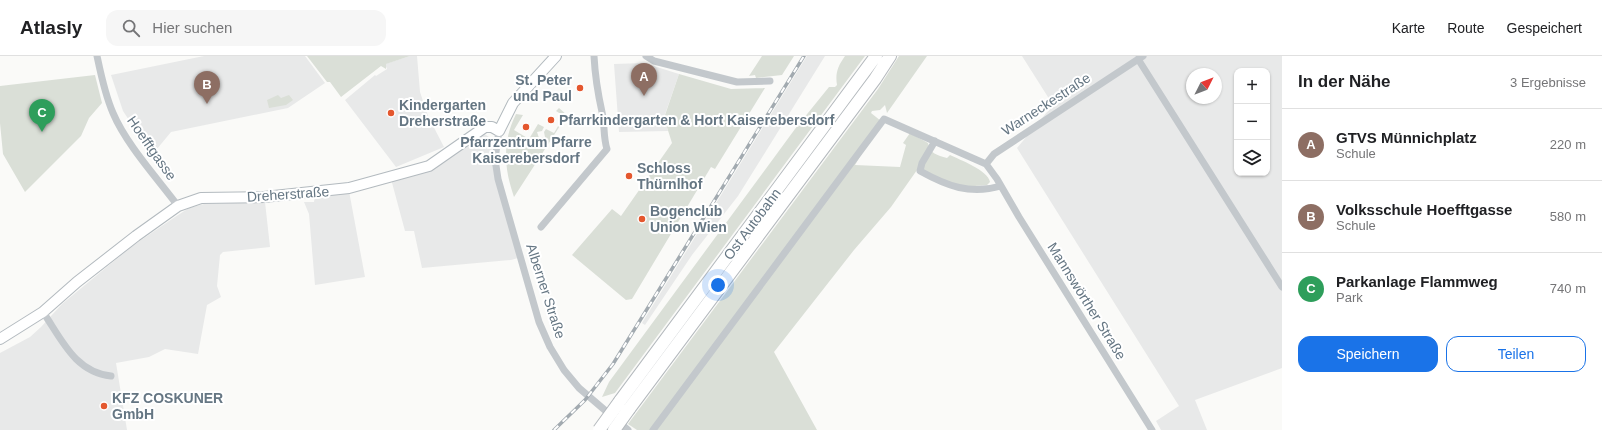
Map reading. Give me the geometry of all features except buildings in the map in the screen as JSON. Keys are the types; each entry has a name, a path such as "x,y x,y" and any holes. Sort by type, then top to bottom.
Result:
{"highway":[{"name":"Ost Autobahn","path":"598,430 876,56"},
{"name":"Ost Autobahn","path":"614,430 870,86 890,56"}],"street":[{"name":"Hoefftgasse","path":"97,56 106,94 113,113 125,134 178,206"},
{"path":"499,131 513,103 556,56"},
{"path":"541,227 607,149 603,137 602,113 598,103 594,56"},
{"path":"646,56 654,61 737,82 770,81"},
{"path":"1140,58 1282,287"},
{"name":"Warneckestraße","path":"986,164 994,154 1140,58"},
{"path":"652,430 884,119 986,164"},
{"name":"Dreherstraße","path":"0,340 43,312 152,223 178,206 201,198 264,197 349,188 429,166 485,127 492,127 499,131"},
{"name":"Alberner Straße","path":"499,131 496,154 498,179 544,335 557,360 571,379 588,396 628,430"},
{"path":"934,141 920,171 955,188 991,189 1001,186"},
{"name":"Mannswörther Straße","path":"986,164 1152,430"},
{"name":"Dreherstraße","path":"0,346 19,336 37,323 43,312"},
{"path":"43,312 72,355 84,367 100,375 111,376"}],"shaded area":[{"path":"204,56 305,56 325,83 288,108 171,132 152,155 123,111 111,75"},
{"path":"307,56 410,56 386,64 386,69 381,66 341,97 330,82 327,82"},
{"name":"Kindergarten Dreherstraße","path":"410,56 417,56 420,92 428,116 444,147 396,167 345,100 375,75 376,76 387,69 385,64"},
{"path":"762,56 794,56 782,75 756,78 755,75 749,76"},
{"path":"807,56 825,56 738,196 692,255 645,325 642,323"},
{"path":"845,56 865,56 615,393 602,397 609,382 795,129 829,87 835,87 837,85 836,77"},
{"path":"899,56 927,56 887,113 885,105 880,110 872,111 871,113 881,121 855,165 900,167 906,145 903,143 910,133 928,143 930,150 934,154 947,158 950,155 967,163 984,173 990,182 987,185 964,187 917,170 891,207 854,250 774,352 817,430 637,430 628,424 878,89"},
{"path":"1022,56 1282,56 1282,368 1195,400 1207,430 1161,430 1156,421 1179,406 1017,148 1053,105"},
{"path":"644,63 679,74 664,117 668,131 619,132 614,64"},
{"name":"Bogenclub Union Wien","path":"679,74 731,89 765,88 715,169 711,167 632,299 626,300 572,255 612,209 621,216 672,143 664,118"},
{"path":"95,75 102,103 89,118 81,136 25,192 3,154 0,123 0,86"},
{"path":"278,95 281,98 289,95 293,100 286,105 269,108 267,100"},
{"path":"559,108 567,115 514,197 508,176 506,155 508,135 516,114 523,115 514,130 529,139 538,124 544,127 542,131 537,132 539,138 545,137 544,132 546,129 554,133 564,116 556,111"},
{"path":"483,133 489,137 491,143 495,179 518,258 511,260 422,268 414,231 405,231 391,179 424,171"},
{"path":"349,191 365,277 315,285 309,214 304,202 314,202 315,195"},
{"path":"265,202 270,247 223,252 220,255 217,286 221,297 207,305 198,354 165,349 149,357 116,363 127,430 0,430 0,353 30,337 62,304 131,247 189,208 204,204"}],"railway":[{"path":"554,430 585,400 613,364 804,56"}],"place":[{"name":"St. Peter und Paul","path":"580,88"},
{"name":"GTVS Münnichplatz","path":"644,96"},
{"name":"Volksschule Hoefftgasse","path":"207,104"},
{"name":"Kindergarten Dreherstraße","path":"391,113"},
{"name":"Pfarrkindergarten & Hort Kaiserebersdorf","path":"551,120"},
{"name":"Pfarrzentrum Pfarre Kaiserebersdorf","path":"526,127"},
{"name":"Parkanlage Flammweg","path":"42,132"},
{"name":"Schloss Thürnlhof","path":"629,176"},
{"name":"Bogenclub Union Wien","path":"642,219"},
{"name":"KFZ COSKUNER GmbH","path":"104,406"}]}
